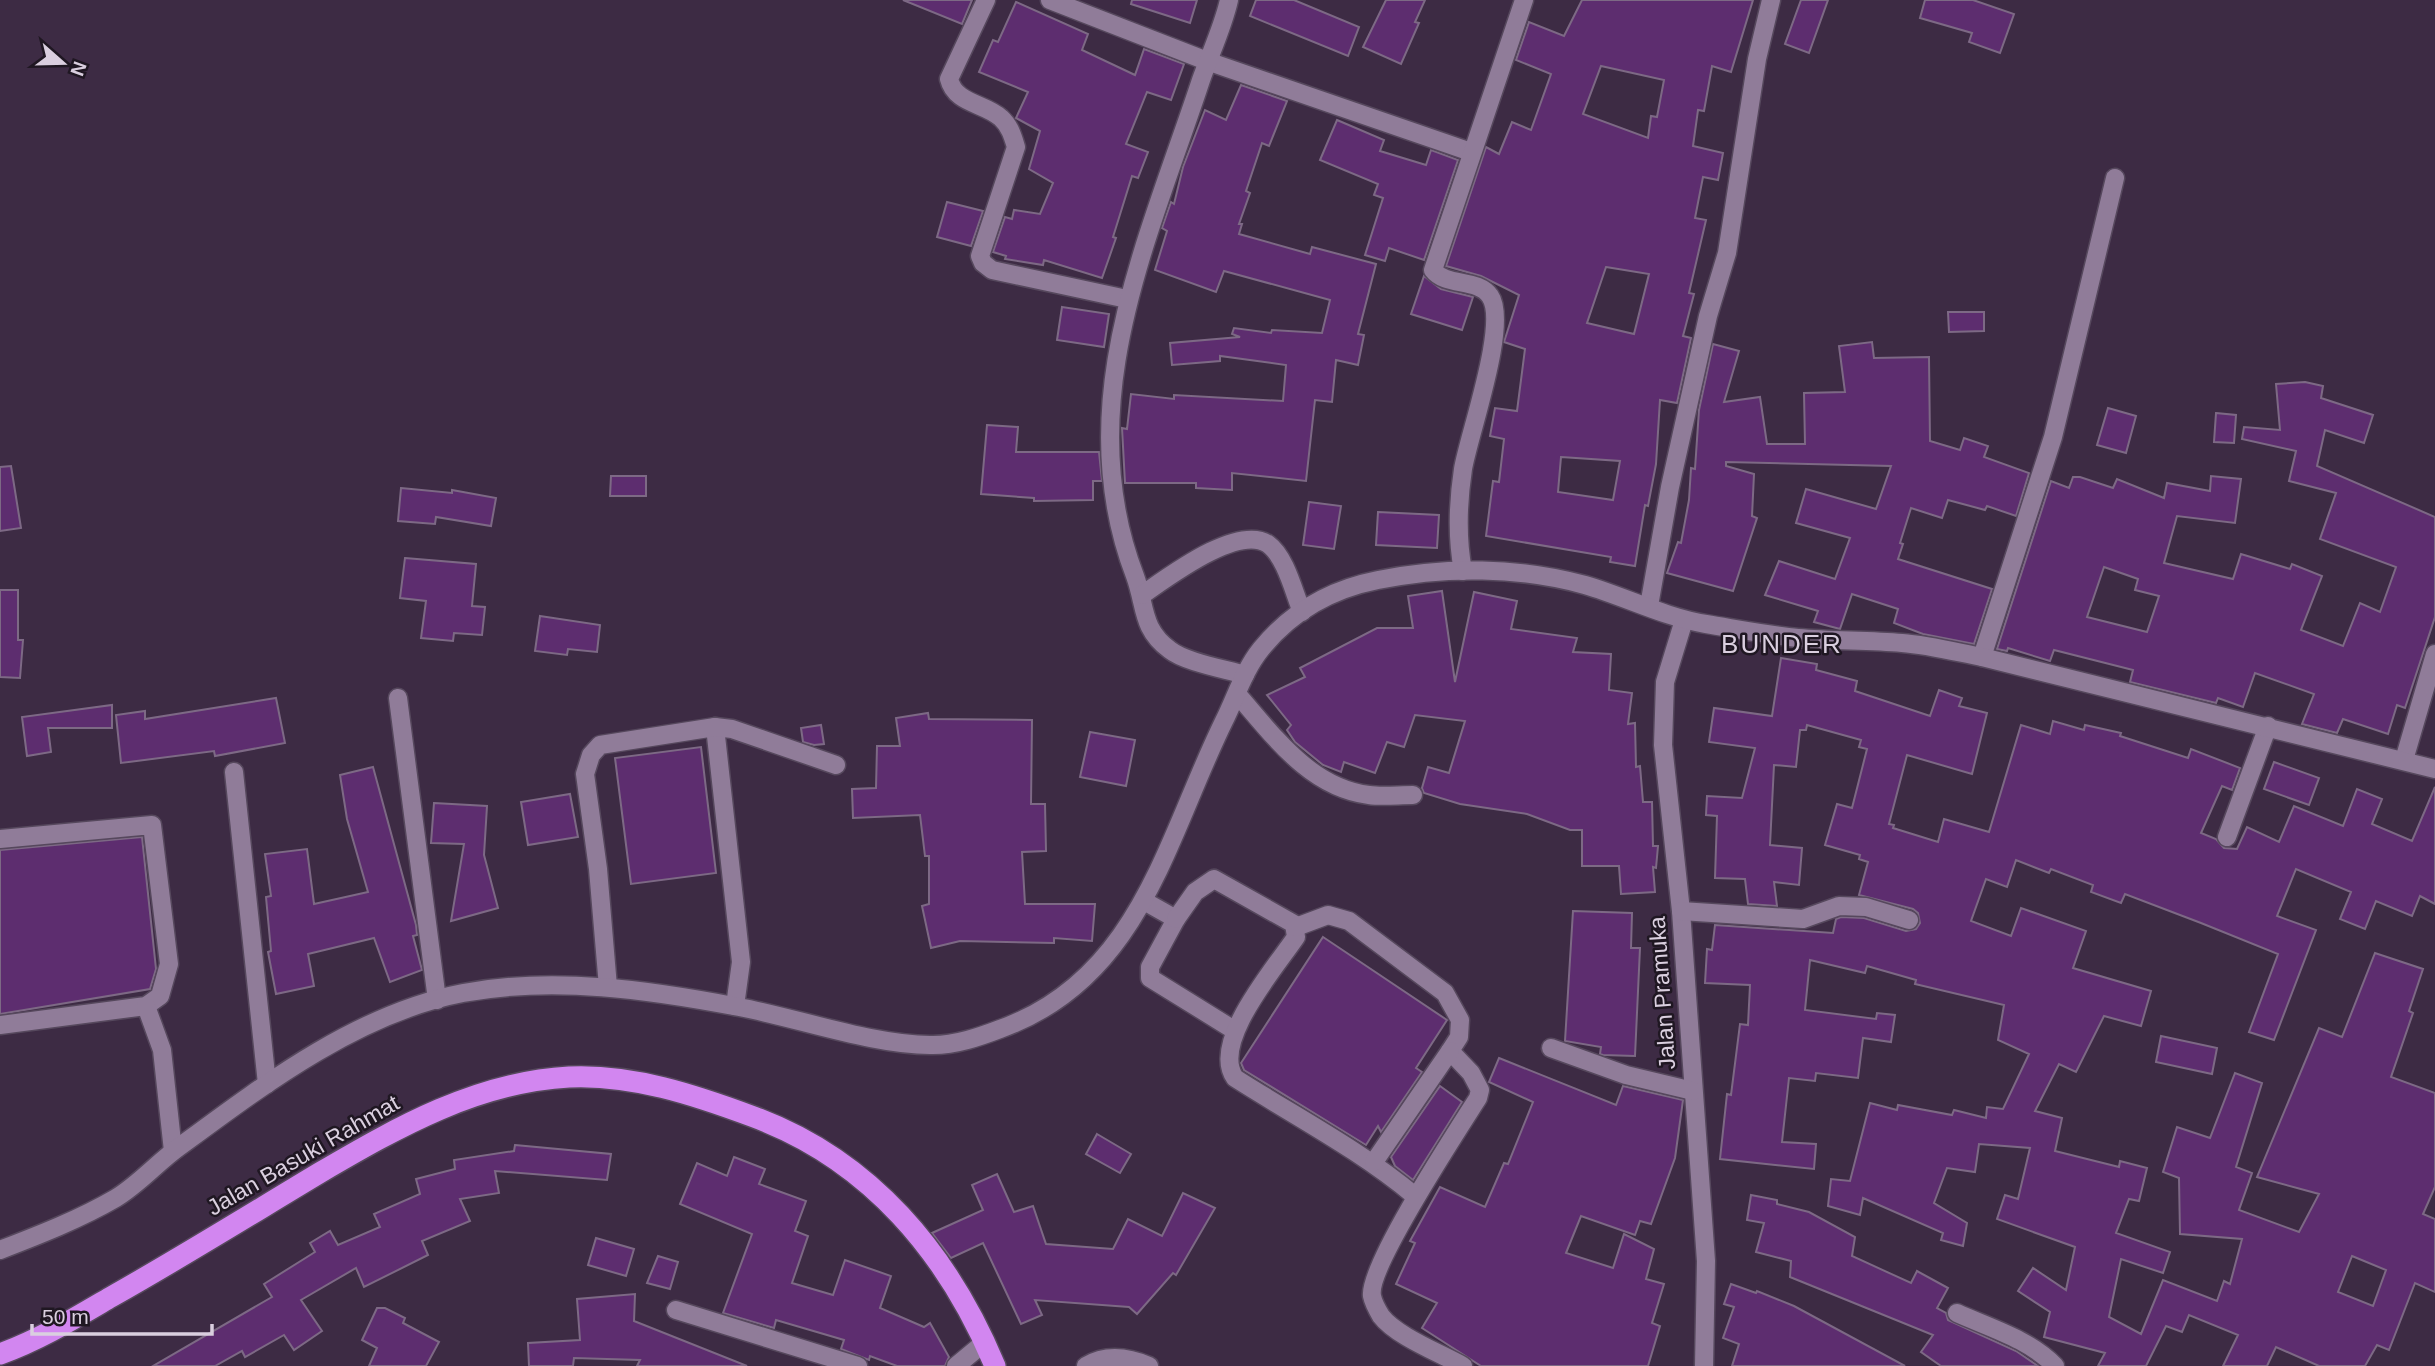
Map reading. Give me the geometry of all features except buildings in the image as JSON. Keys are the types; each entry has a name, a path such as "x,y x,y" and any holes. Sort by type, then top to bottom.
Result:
{"highway":[{"name":"Jalan Basuki Rahmat","path":"0,1354 28,1344 132,1285 392,1130 456,1102 513,1083 570,1077 610,1078 694,1096 771,1123 824,1150 877,1189 912,1227 985,1342 995,1366"}],"street":[{"path":"986,0 949,79 959,96 1000,117 1012,132 1016,147 980,256 983,264 992,270 1127,299"},
{"path":"1050,0 1207,61 1471,152"},
{"path":"1229,0 1127,299 1112,382 1110,429 1116,523 1142,595 1144,620 1155,636 1172,652 1245,675"},
{"path":"1463,571 1458,547 1463,470 1495,336 1493,303 1483,289 1439,276 1433,270 1524,0"},
{"path":"1649,606 1670,487 1708,316 1727,253 1757,59 1772,0"},
{"path":"1982,657 2053,437 2115,178"},
{"path":"1142,595 1222,546 1251,540 1267,544 1277,555 1302,612"},
{"path":"0,1250 119,1196 173,1151 267,1084 348,1037 408,1009 438,1000 508,987 608,987 735,1006 889,1041 934,1045 968,1040 1034,1016 1068,993 1098,965 1127,929 1159,874 1206,758 1245,675 1259,652 1284,625 1325,596 1375,580 1446,570 1538,574 1649,606 1685,620 1798,638 1909,643 1982,657 2435,769"},
{"name":"Jalan Pramuka","path":"1685,620 1665,682 1663,745 1681,911 1706,1261 1704,1366"},
{"path":"2404,760 2435,654"},
{"path":"1237,694 1312,772 1345,789 1369,795 1413,795"},
{"path":"398,698 438,1000"},
{"path":"2227,837 2268,726"},
{"path":"715,727 741,962 735,1006"},
{"path":"608,987 598,869 585,774 591,755 600,745 715,727 732,729 836,765"},
{"path":"234,772 267,1084"},
{"path":"0,839 146,823 152,825 169,964 160,996 146,1006 0,1025"},
{"path":"1234,1030 1150,978 1150,967 1176,919 1195,892 1214,879 1296,927"},
{"path":"1144,901 1176,919"},
{"path":"1681,911 1802,919 1839,906 1866,907 1909,920"},
{"path":"1296,927 1328,915 1349,921 1445,993 1460,1020 1459,1037 1374,1162"},
{"path":"1296,927 1296,937 1234,1030 1227,1055 1228,1065 1235,1078 1374,1162 1415,1196"},
{"path":"146,1006 162,1050 173,1151"},
{"path":"1550,1048 1626,1075 1693,1091"},
{"path":"1450,1051 1471,1073 1480,1090 1415,1196 1371,1295 1381,1315 1395,1328 1463,1366"},
{"path":"676,1310 859,1366"},
{"path":"1957,1313 2042,1353 2055,1366"},
{"path":"956,1366 985,1342"},
{"path":"1086,1366 1116,1357 1133,1359 1149,1366"}],"district":[{"name":"BUNDER","path":"1782,644"}]}
